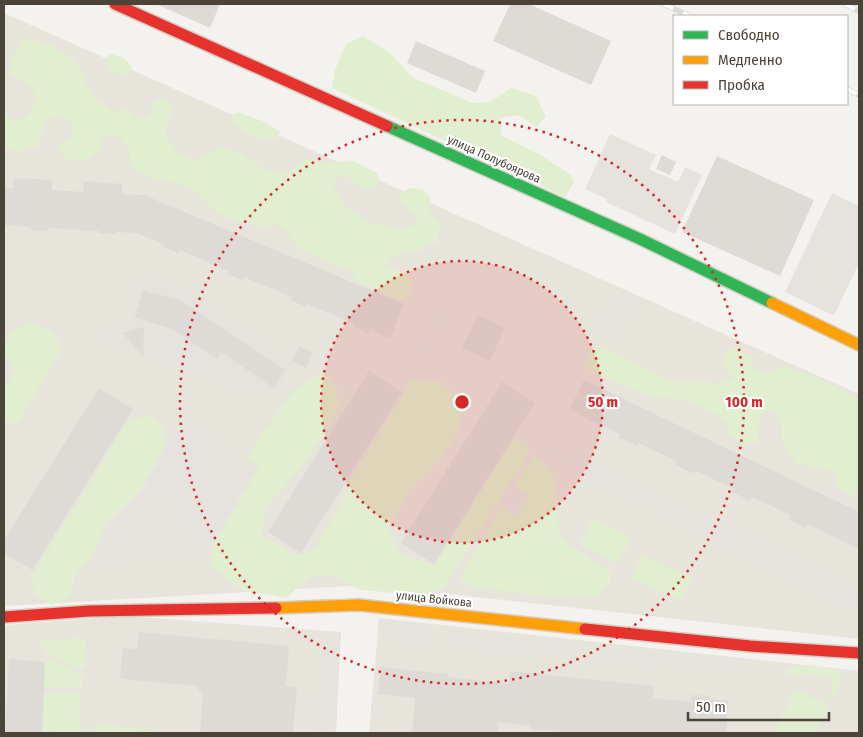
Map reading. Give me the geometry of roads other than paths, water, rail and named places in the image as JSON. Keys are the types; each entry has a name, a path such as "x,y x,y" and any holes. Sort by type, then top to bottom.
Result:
{"street":[{"name":"улица Полубоярова","path":"115,4 640,239 859,345"},
{"name":"улица Войкова","path":"4,617 89,612 313,608 359,605 750,646 859,653"}],"railway":[{"path":"663,4 688,15"},
{"path":"845,4 859,11"},
{"path":"848,90 859,95"}]}
